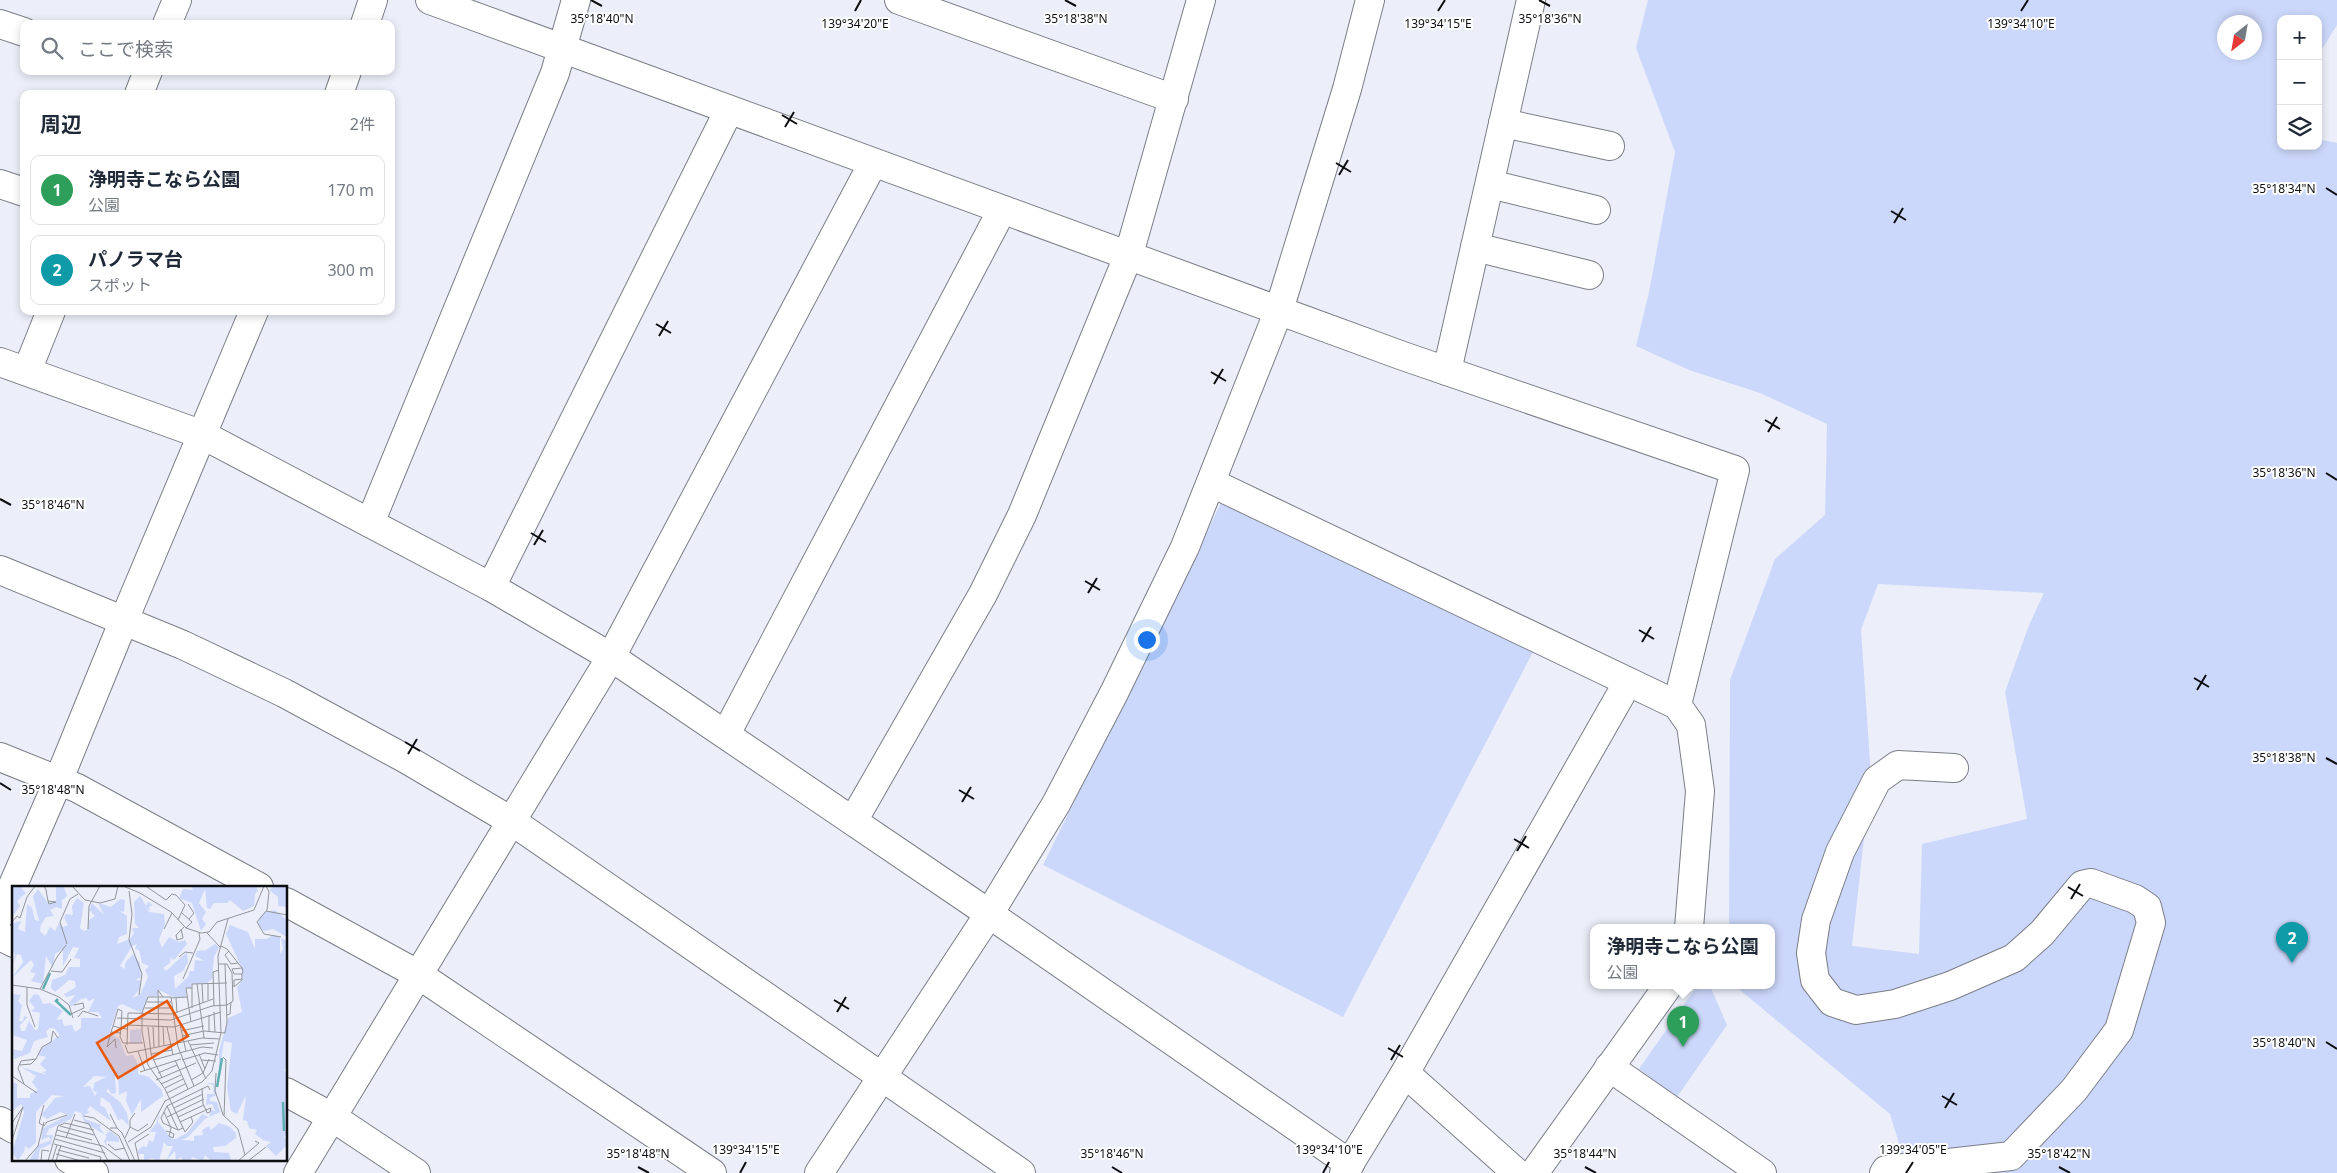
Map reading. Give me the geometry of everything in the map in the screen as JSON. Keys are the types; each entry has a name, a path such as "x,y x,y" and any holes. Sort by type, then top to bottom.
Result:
{"street":[{"path":"169,20 177,0"},
{"path":"366,20 373,0"},
{"path":"430,0 1447,371 1734,470 1677,705"},
{"path":"370,523 555,73 576,0"},
{"path":"899,0 1174,99"},
{"path":"853,821 983,594 1022,515 1129,254 1201,0"},
{"path":"819,1173 989,914 1056,804 1114,693 1185,548 1279,310 1347,89 1370,0"},
{"path":"1447,371 1531,0"},
{"path":"0,24 20,31"},
{"path":"340,90 346,75"},
{"path":"490,587 729,110"},
{"path":"1503,123 1610,146"},
{"path":"298,1173 513,822 611,657 873,163"},
{"path":"0,184 20,191"},
{"path":"1490,184 1596,210"},
{"path":"726,734 1002,210"},
{"path":"1475,247 1589,275"},
{"path":"26,371 49,315"},
{"path":"13,886 60,779 124,620 252,315"},
{"path":"0,362 203,435 490,587 611,657 989,914 1347,1168 1405,1073 1628,682"},
{"path":"1212,483 1677,705 1691,725 1700,791 1688,924"},
{"path":"0,570 183,645 284,693 406,759 513,822 1021,1173"},
{"path":"0,757 60,779 257,886"},
{"path":"1884,1173 1886,1170 2011,1156 2074,1090 2119,1030 2152,924 2147,907 2135,899 2091,883 2082,886 2042,933 2014,958 1950,986 1895,1004 1856,1010 1832,1002 1815,980 1811,952 1816,920 1840,852 1877,780 1898,765 1954,768"},
{"path":"0,915 12,888"},
{"path":"288,903 419,975 712,1173"},
{"path":"0,936 12,942"},
{"path":"1534,1173 1666,989"},
{"path":"1609,1067 1762,1173"},
{"path":"1405,1073 1517,1173"},
{"path":"288,1093 332,1116 416,1173"},
{"path":"0,1121 12,1128"},
{"path":"71,1160 94,1173"}],"shaded area":[{"path":"1648,0 2337,0 2337,25 2322,49 2322,15 2277,15 2277,150 2322,150 2322,140 2337,143 2337,1173 1908,1173 1890,1114 1739,989 1775,989 1775,924 1729,924 1730,680 1775,559 1825,515 1827,424 1760,393 1689,370 1636,346 1649,292 1675,152 1636,48","holes":["1878,584 2044,593 2029,625 2005,692 2027,819 1922,844 1919,954 1852,946 1871,776 1861,630"]},
{"path":"1221,503 1534,650 1343,1017 1043,865"},
{"path":"1695,989 1711,989 1727,1025 1677,1097 1639,1069"}],"place":[{"name":"パノラマ台","path":"2292,963"},
{"name":"浄明寺こなら公園","path":"1683,1047"}]}
